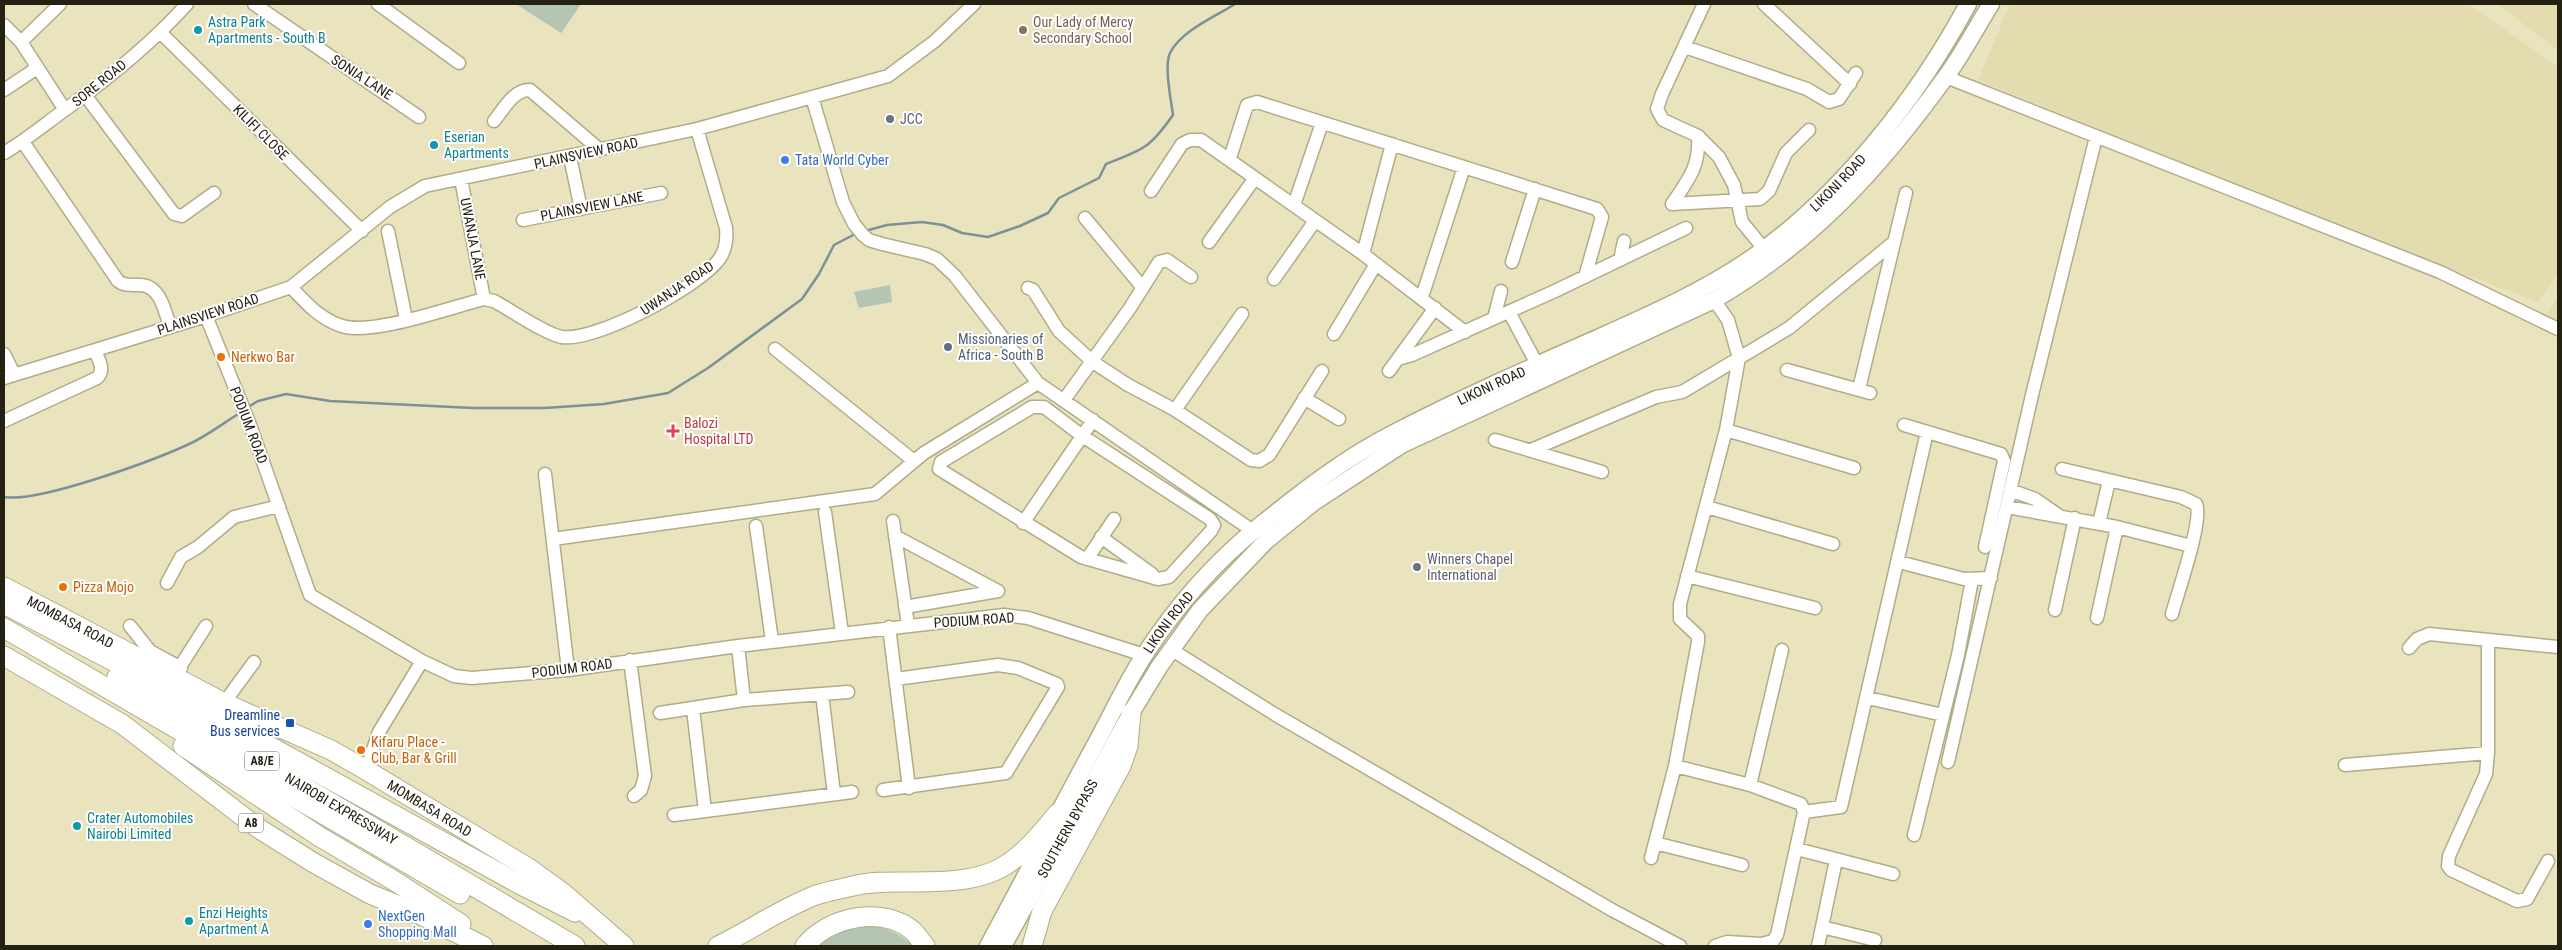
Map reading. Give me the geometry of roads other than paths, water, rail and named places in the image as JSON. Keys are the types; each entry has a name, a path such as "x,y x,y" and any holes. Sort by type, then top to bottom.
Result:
{"highway":[{"name":"MOMBASA ROAD","path":"4,587 177,672 224,703 331,750 366,770 530,869 563,892 624,946"},
{"path":"4,604 158,685 521,885 599,924"},
{"name":"NAIROBI EXPRESSWAY","path":"4,609 516,919 549,946"},
{"name":"NAIROBI EXPRESSWAY","path":"4,628 516,919 575,946"},
{"name":"A8","path":"4,656 122,724 258,828 314,862 370,894 419,914 479,944"},
{"path":"94,680 156,729 320,837 460,923 479,944"},
{"path":"1032,946 1042,911 1121,766 1128,746 1132,712"},
{"path":"718,946 817,895 857,885 938,882 978,878 998,870 1026,852 1058,814"},
{"path":"805,946 823,929 838,922 875,917 903,924 914,932 925,946"}],"main road":[{"name":"LIKONI ROAD","path":"1058,814 1144,655 1186,599 1260,536 1307,489 1372,444 1459,401 1697,291 1764,249 1832,190 1865,153 1930,68 1951,36 1968,4"},
{"name":"LIKONI ROAD","path":"1132,712 1172,650 1260,536 1381,456 1714,300 1755,276 1820,224 1879,162 1946,77 1991,4"},
{"name":"SOUTHERN BYPASS","path":"1003,946 1132,712"},
{"name":"SOUTHERN BYPASS","path":"988,946 1058,814"}],"street":[{"name":"SORE ROAD","path":"4,153 23,142 85,96 160,32 187,4"},
{"name":"SONIA LANE","path":"254,4 419,116"},
{"path":"378,4 459,63"},
{"name":"PLAINSVIEW ROAD","path":"9,376 206,316 291,287 416,190 697,130 892,74 935,41 974,4"},
{"path":"1704,4 1662,94 1657,109 1663,120 1707,142 1725,164 1734,185 1742,222 1764,249"},
{"path":"1685,47 1807,89 1829,102 1838,99 1853,78 1764,4"},
{"path":"21,42 52,6"},
{"path":"4,25 21,42 65,110"},
{"name":"KILIFI CLOSE","path":"160,32 362,231"},
{"path":"4,90 37,68"},
{"path":"1946,77 2440,272 2558,329"},
{"path":"494,121 517,94 524,90 530,90 600,150"},
{"path":"85,96 176,215 182,216 214,193"},
{"path":"812,97 843,202 854,224 870,240 925,254 937,259 947,268 1038,383 1260,536"},
{"path":"1230,158 1250,102 1257,102 1597,209 1602,217 1585,277"},
{"path":"1294,205 1322,122"},
{"name":"UWANJA ROAD","path":"484,299 494,301 553,334 573,336 602,329 646,311 706,271 722,256 727,237 719,202 697,130"},
{"path":"1698,136 1699,155 1672,204 1756,200 1765,196 1786,153 1810,130"},
{"path":"1948,762 2010,490 2096,137"},
{"path":"1151,191 1179,148 1186,141 1200,140 1230,158 1255,178 1363,254 1422,297 1465,332"},
{"path":"23,142 118,281 126,285 149,287 154,291 170,327"},
{"path":"1363,254 1392,144"},
{"path":"570,156 581,209"},
{"path":"1422,297 1464,167"},
{"path":"1209,242 1255,178"},
{"name":"UWANJA LANE","path":"462,179 484,299"},
{"path":"1512,262 1534,189"},
{"path":"1787,370 1865,391 1894,242 1906,192"},
{"name":"PLAINSVIEW LANE","path":"523,220 661,193"},
{"path":"1086,218 1142,288"},
{"path":"1274,279 1315,221"},
{"path":"1398,359 1412,355 1509,312 1686,228"},
{"path":"388,231 406,319"},
{"path":"1620,260 1624,241"},
{"path":"1531,450 1656,397 1682,392 1789,328 1894,242"},
{"path":"1064,400 1093,362 1159,262 1163,260 1171,262 1191,276"},
{"path":"1334,334 1376,264"},
{"path":"291,287 318,314 344,327 368,328 484,299"},
{"path":"1028,288 1033,290 1066,339 1093,362 1128,385 1174,410 1251,460 1260,461 1269,455 1322,371"},
{"path":"1494,318 1501,291"},
{"path":"1652,858 1675,766 1698,642 1698,636 1680,619 1680,604 1726,430 1739,358 1728,320 1714,300"},
{"path":"1389,371 1435,308"},
{"path":"1509,312 1538,366"},
{"path":"1174,410 1242,314"},
{"name":"PODIUM ROAD","path":"206,316 250,425 308,590 313,598 422,661 462,678 568,670 772,641 908,625 1017,616 1144,655"},
{"path":"775,349 914,461"},
{"path":"4,420 97,378 101,368 95,350"},
{"path":"4,354 9,376"},
{"path":"553,539 870,495 879,491 914,461 1038,383"},
{"path":"1304,398 1339,420"},
{"path":"1032,407 1044,407 1081,435 1210,519 1214,525 1169,577 1158,579 1087,559 1023,522 941,471 939,467 940,462 1032,407"},
{"path":"1023,522 1093,420"},
{"path":"1904,425 1998,452 2003,458 2003,467 1985,547"},
{"path":"1726,430 1854,468"},
{"path":"1804,812 1841,807 1868,698 1928,432"},
{"path":"1495,440 1602,472"},
{"path":"2062,469 2181,497 2196,504 2198,512 2191,546 2172,614"},
{"path":"545,474 568,670"},
{"path":"2099,523 2109,481"},
{"path":"2010,490 2035,499 2058,515"},
{"path":"167,583 181,557 198,547 234,517 279,506"},
{"path":"1707,507 1833,544"},
{"path":"2007,507 2099,523 2191,546"},
{"path":"824,512 842,633"},
{"path":"2055,610 2075,518"},
{"path":"1087,559 1114,519"},
{"path":"893,520 908,625"},
{"path":"756,526 772,641"},
{"path":"2097,618 2117,527"},
{"path":"896,536 998,591 905,607"},
{"path":"1102,537 1158,579"},
{"path":"1899,562 1968,582 1989,584"},
{"path":"1687,576 1815,608"},
{"path":"1914,835 1958,655 1968,582"},
{"path":"130,626 150,651 177,672 206,626"},
{"path":"889,627 910,788"},
{"path":"2409,648 2417,639 2429,634 2558,648"},
{"path":"2488,640 2488,753 2484,780 2449,856 2448,866 2451,870 2517,901 2522,901 2527,899 2548,861"},
{"path":"738,646 744,700"},
{"path":"1172,650 1284,719 1612,910 1680,946"},
{"path":"1750,786 1782,650"},
{"path":"630,660 645,776 641,790 634,796"},
{"path":"366,770 379,732 422,661"},
{"path":"224,703 254,662"},
{"path":"883,790 910,788 1006,773 1058,685 1018,668 1003,665 896,679"},
{"path":"660,712 693,709 744,700 848,692"},
{"path":"822,694 834,794"},
{"path":"1868,698 1942,715"},
{"path":"693,709 705,811"},
{"path":"2345,765 2488,753"},
{"path":"1675,766 1750,786 1801,804 1804,812 1777,935 1773,941 1761,944 1726,942 1715,946"},
{"path":"674,815 852,792"},
{"path":"1655,843 1742,865"},
{"path":"1797,849 1893,874"},
{"path":"1818,946 1836,860"},
{"path":"1822,927 1875,940"}],"waterway":[{"path":"865,231 887,225 922,222 943,225 962,233 988,237 1020,226 1048,213 1059,198 1099,178 1106,164 1138,151 1158,135 1173,115 1168,74 1170,53 1182,37 1235,4"},
{"path":"248,407 258,401 286,394 330,401 473,408 545,408 604,404 668,393 708,368 802,299 819,274 834,245 857,233"},
{"path":"4,497 42,494 123,470 194,442 240,413"}],"place":[{"name":"Astra Park Apartments - South B","path":"198,30"},
{"name":"Our Lady of Mercy Secondary School","path":"1023,30"},
{"name":"JCC","path":"890,119"},
{"name":"Eserian Apartments","path":"434,145"},
{"name":"Tata World Cyber","path":"785,160"},
{"name":"Missionaries of Africa - South B","path":"948,347"},
{"name":"Nerkwo Bar","path":"221,357"},
{"name":"Balozi Hospital LTD","path":"673,431"},
{"name":"Winners Chapel International","path":"1417,567"},
{"name":"Pizza Mojo","path":"63,587"},
{"name":"Dreamline Bus services","path":"290,723"},
{"name":"Kifaru Place - Club, Bar & Grill","path":"361,750"},
{"name":"Crater Automobiles Nairobi Limited","path":"77,826"},
{"name":"Enzi Heights Apartment A","path":"189,921"},
{"name":"NextGen Shopping Mall","path":"368,924"}]}
